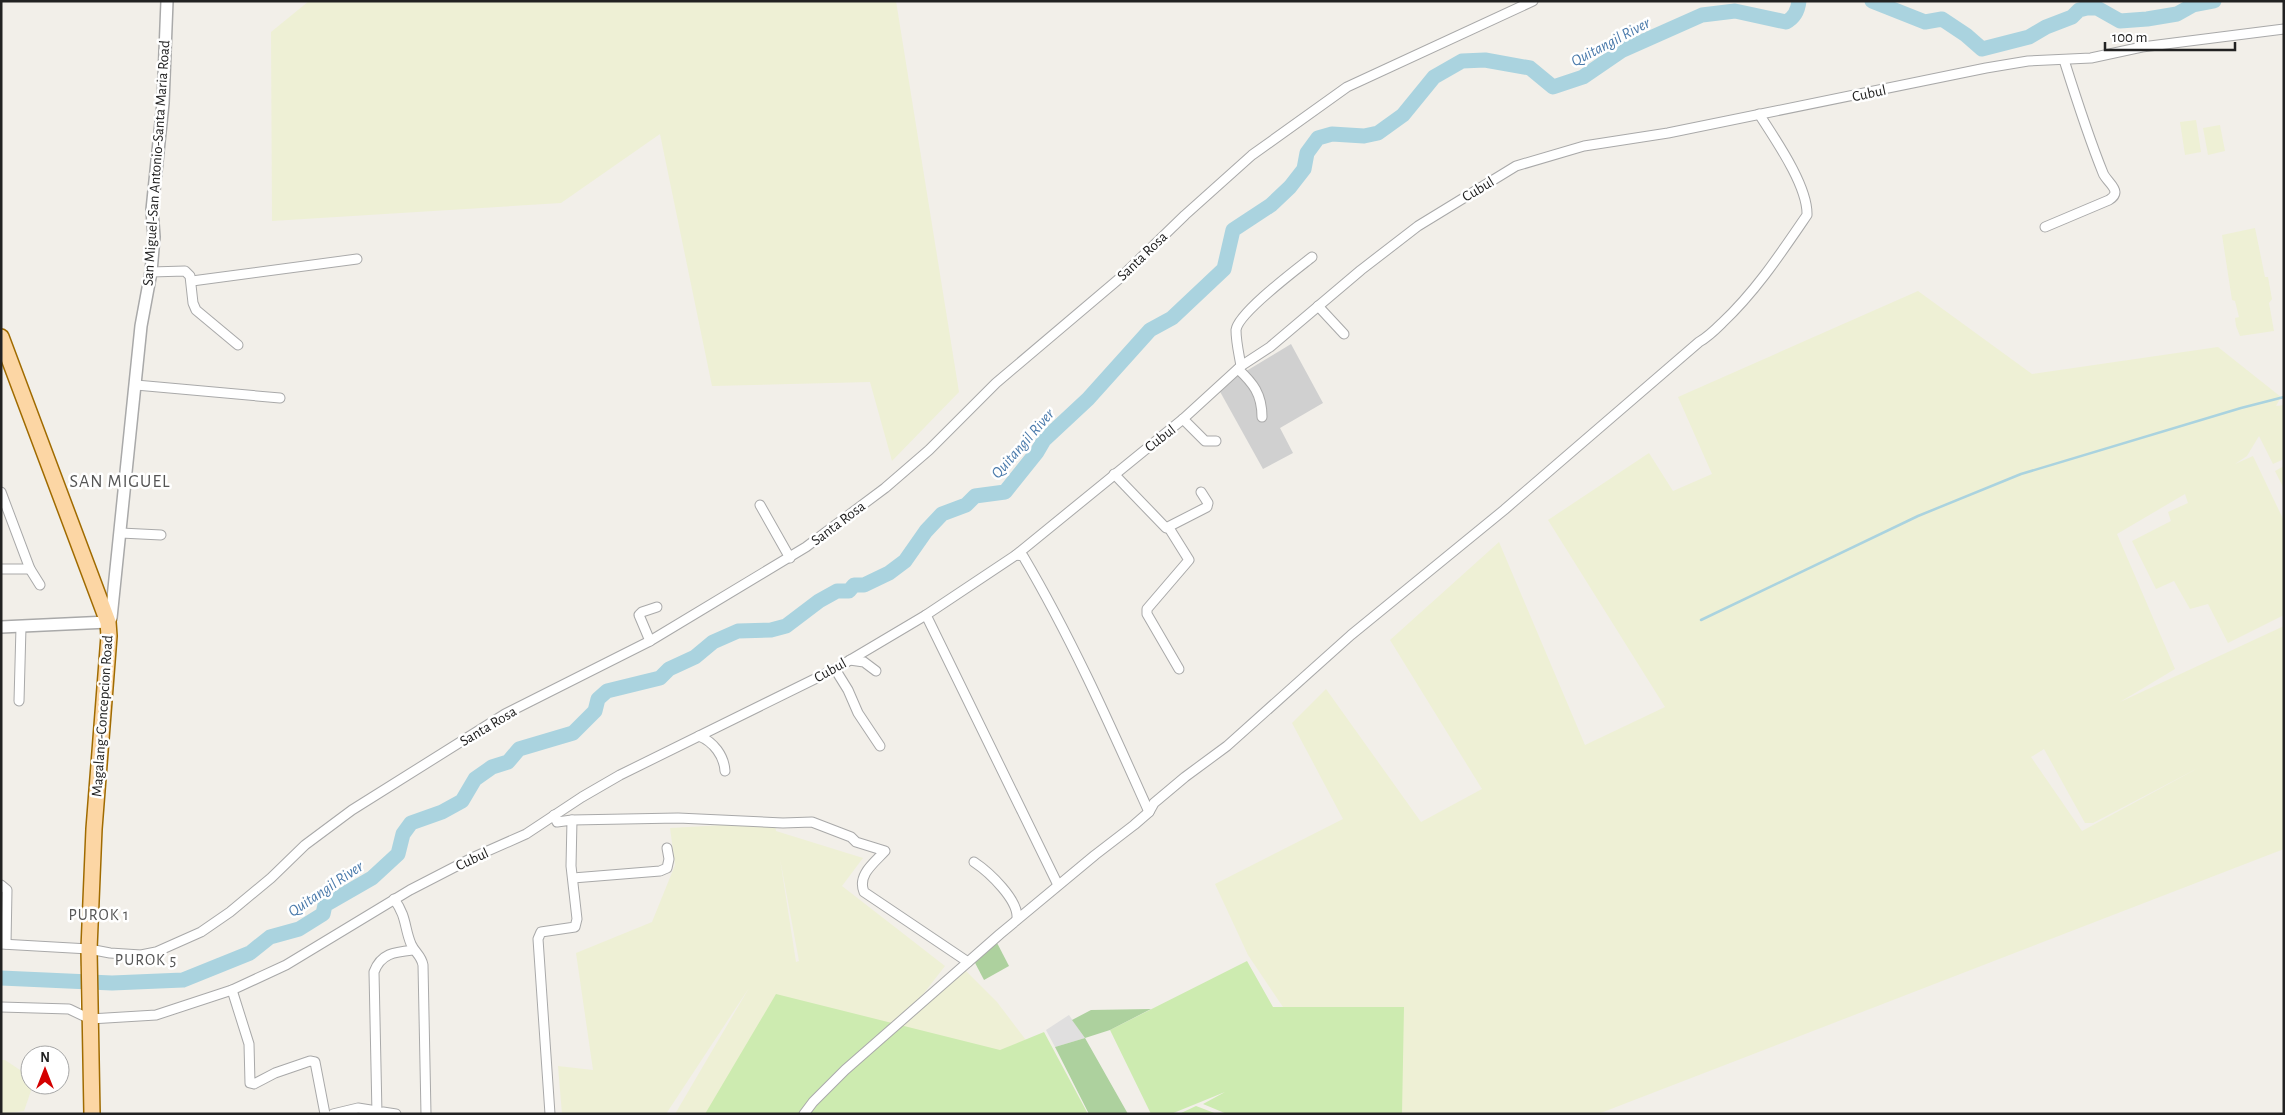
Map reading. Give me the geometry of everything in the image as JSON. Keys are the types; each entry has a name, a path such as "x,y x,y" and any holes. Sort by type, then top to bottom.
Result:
{"main road":[{"name":"Magalang-Concepcion Road","path":"1,337 108,622 109,636 94,829 89,949 92,1114"}],"street":[{"name":"San Miguel-San Antonio-Santa Maria Road","path":"108,622 113,609 141,326 151,272 154,237 152,210 163,102 167,1"},
{"name":"Santa Rosa","path":"4,944 89,949 110,953 140,955 156,952 201,932 230,912 271,878 304,845 352,810 505,714 650,641 790,558 885,488 930,450 996,383 1120,278 1185,215 1252,155 1347,87 1533,1"},
{"name":"Cubul","path":"90,1014 156,1015 232,990 286,965 394,900 474,857 526,834 582,797 620,776 835,668 926,615 1016,555 1183,420 1239,367 1270,347 1418,226 1516,166 1584,146 1668,133 1986,68 2028,61 2091,58 2142,47 2284,29"},
{"path":"2045,227 2113,198 2115,193 2114,188 2105,179 2086,130 2064,60"},
{"path":"804,1114 813,1102 845,1070 1017,919 1149,812 1154,804 1185,777 1227,746 1351,635 1504,510 1698,342 1706,339 1736,310 1763,278 1807,215 1807,204 1793,173 1782,150 1759,114"},
{"path":"1262,417 1262,402 1256,387 1239,367 1236,329 1240,320 1312,257"},
{"path":"192,281 357,259"},
{"path":"151,272 185,271 192,281 193,303 196,310 238,345"},
{"path":"1318,306 1344,334"},
{"path":"136,385 280,398"},
{"path":"1183,420 1205,442 1216,441"},
{"path":"1114,474 1164,527 1169,528 1189,560 1147,609 1147,614 1179,669"},
{"path":"1,492 30,569 40,585"},
{"path":"1169,528 1206,507 1208,503 1201,492"},
{"path":"760,505 790,558"},
{"path":"121,534 161,535"},
{"path":"1016,555 1023,556 1058,616 1091,683 1149,812"},
{"path":"1,569 30,569"},
{"path":"650,641 640,615 642,612 657,606"},
{"path":"926,615 1058,885"},
{"path":"1,627 108,622"},
{"path":"19,701 21,627"},
{"path":"850,660 864,662 876,671"},
{"path":"835,668 848,690 858,713 880,746"},
{"path":"699,736 709,740 715,747 726,771"},
{"path":"554,815 557,822 572,820 678,818 783,823 812,822 851,837 856,842 885,850 862,876 861,885 864,892 968,962"},
{"path":"550,1114 538,938 541,932 574,927 577,918 573,878 572,820"},
{"path":"573,878 660,871 667,868 669,859 667,848"},
{"path":"974,862 984,868 1005,892 1018,911 1017,919"},
{"path":"1,885 7,890 4,944"},
{"path":"394,900 405,918 414,950 422,956 424,973 426,1114"},
{"path":"378,1113 374,972 383,956 393,952 414,950"},
{"path":"232,990 249,1044 250,1083 254,1084 275,1073 310,1060 315,1062 326,1114"},
{"path":"1,1006 69,1009 90,1014"},
{"path":"333,1114 358,1108 378,1113 396,1114"}],"shaded area":[{"path":"1291,344 1323,403 1280,428 1293,453 1263,469 1218,388"},
{"path":"1069,1015 1085,1038 1055,1047 1046,1030"}],"green space":[{"path":"309,1 896,1 959,392 892,461 870,382 712,386 660,134 561,203 272,221 271,32"},
{"path":"2196,120 2201,152 2185,155 2180,122"},
{"path":"2220,125 2225,151 2208,155 2203,128"},
{"path":"2255,228 2265,277 2268,277 2272,299 2269,303 2274,331 2240,336 2235,318 2239,317 2235,301 2232,300 2222,235"},
{"path":"1918,291 2032,374 2218,347 2281,397 2276,406 2284,405 2284,459 2273,464 2259,436 2247,456 2235,464 2253,456 2284,521 2284,615 2228,643 2208,604 2190,609 2174,581 2156,589 2132,541 2171,521 2168,512 2188,503 2185,494 2117,534 2175,669 2120,702 2284,626 2284,849 1598,1114 1355,1114 1248,955 1215,884 1343,819 1292,723 1326,689 1421,822 1482,789 1390,640 1499,542 1585,745 1665,707 1548,520 1649,453 1673,491 1712,474 1678,397","holes":["2044,749 2085,823 2093,823 2200,767 2082,831 2031,757"]},
{"path":"2284,466 2284,489 2275,471"},
{"path":"775,822 776,831 863,858 842,886 945,966 914,1006 962,967 997,1002 1082,1114 675,1114 749,988 666,1114 562,1114 558,1066 593,1070 576,953 652,922 675,865 670,828","holes":["780,859 799,961 796,962"]},
{"path":"995,939 1009,966 984,980 973,959"},
{"path":"1247,961 1273,1007 1404,1007 1402,1114 1227,1114 1203,1104 1225,1092 1171,1114 1151,1114 1110,1030"},
{"path":"776,994 1000,1050 1044,1032 1088,1114 705,1114"},
{"path":"1151,1009 1110,1030 1085,1038 1072,1020 1091,1010"},
{"path":"1085,1038 1128,1114 1089,1114 1055,1047"},
{"path":"1,1060 5,1060 20,1070 20,1095 30,1095 24,1111 1,1114"},
{"path":"1196,1106 1217,1114 1179,1114"}],"pier":[{"path":"80,966 98,966 98,1009 80,1009"}],"waterway":[{"name":"Quitangil River","path":"1,978 112,983 183,980 250,953 270,937 299,929 323,914 325,905 372,878 398,854 403,834 411,823 442,812 462,801 475,779 492,767 508,762 519,749 573,733 595,711 598,699 607,691 660,678 669,669 695,657 713,642 738,631 771,630 786,626 819,601 837,591 849,591 854,585 864,585 889,573 905,561 926,531 942,514 966,505 975,496 1005,492 1037,452 1044,440 1088,399 1150,330 1172,318 1224,269 1233,230 1271,205 1290,187 1304,169 1307,153 1318,138 1332,134 1364,136 1378,133 1403,115 1434,77 1462,61 1485,60 1530,68 1553,87 1583,77 1621,51 1702,15 1735,11 1786,22 1795,13 1799,1"},
{"name":"Quitangil River","path":"1872,1 1925,22 1942,19 1966,35 1982,49 2029,37 2046,27 2072,17 2079,10 2087,8 2097,8 2120,21 2177,14 2193,5 2214,1"},
{"path":"1701,620 1918,516 2021,474 2241,408 2284,397"}],"district":[{"name":"SAN MIGUEL","path":"120,481"},
{"name":"PUROK 1","path":"99,914"},
{"name":"PUROK 5","path":"146,959"}]}
